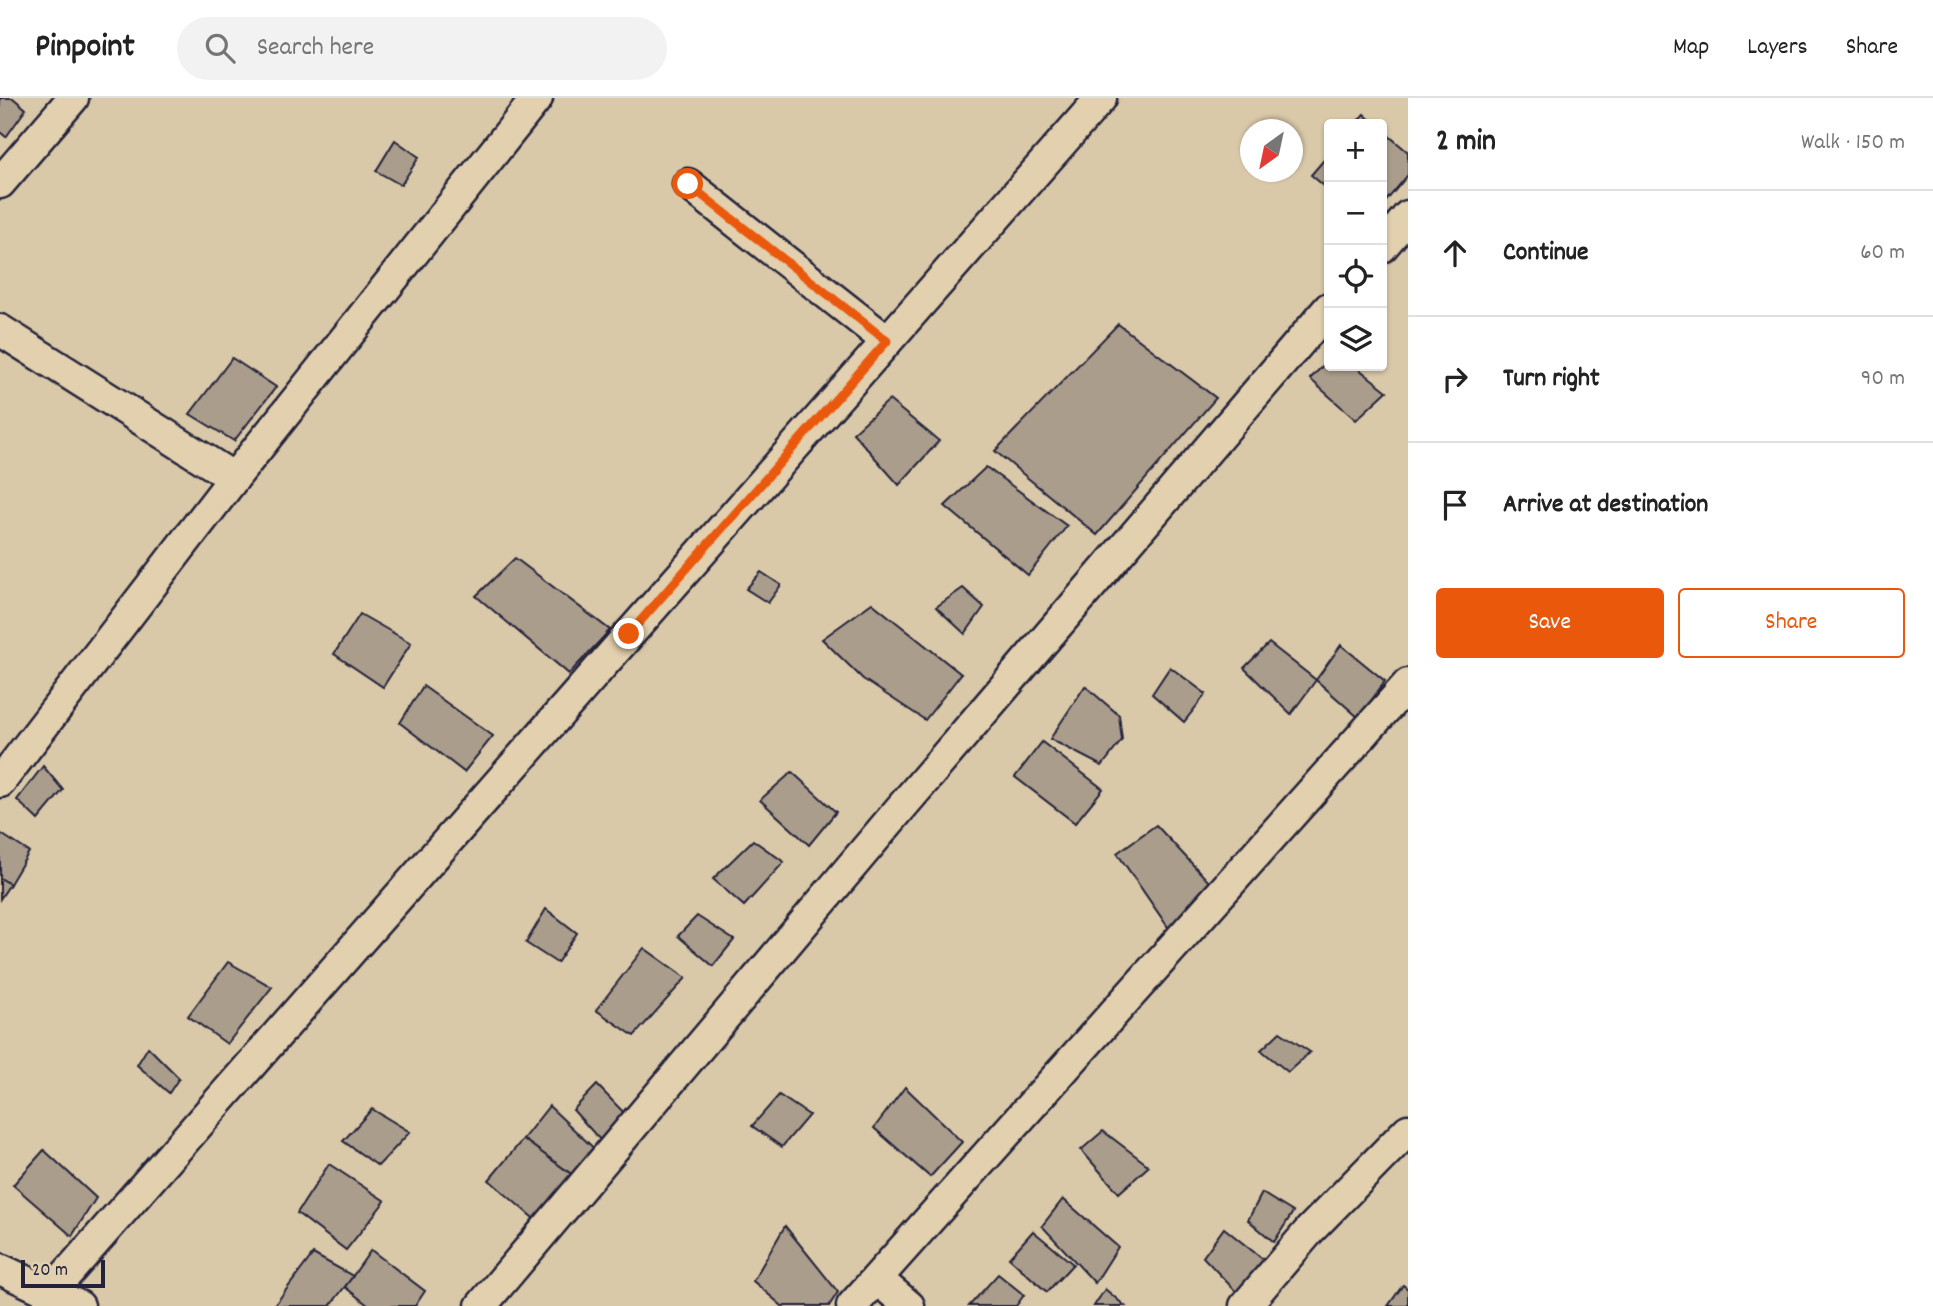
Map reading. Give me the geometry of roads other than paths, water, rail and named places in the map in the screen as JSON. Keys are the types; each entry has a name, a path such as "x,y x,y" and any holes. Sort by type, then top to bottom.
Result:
{"street":[{"path":"0,183 73,98"},
{"path":"0,782 234,478 537,98"},
{"path":"50,1293 1101,98"},
{"path":"688,184 887,341"},
{"path":"1384,245 1408,216"},
{"path":"481,1306 881,831 1324,314"},
{"path":"0,330 234,478"},
{"path":"852,1306 1408,684"},
{"path":"1245,1306 1310,1230 1408,1130"},
{"path":"0,1269 79,1306"},
{"path":"877,1279 909,1306"}]}
